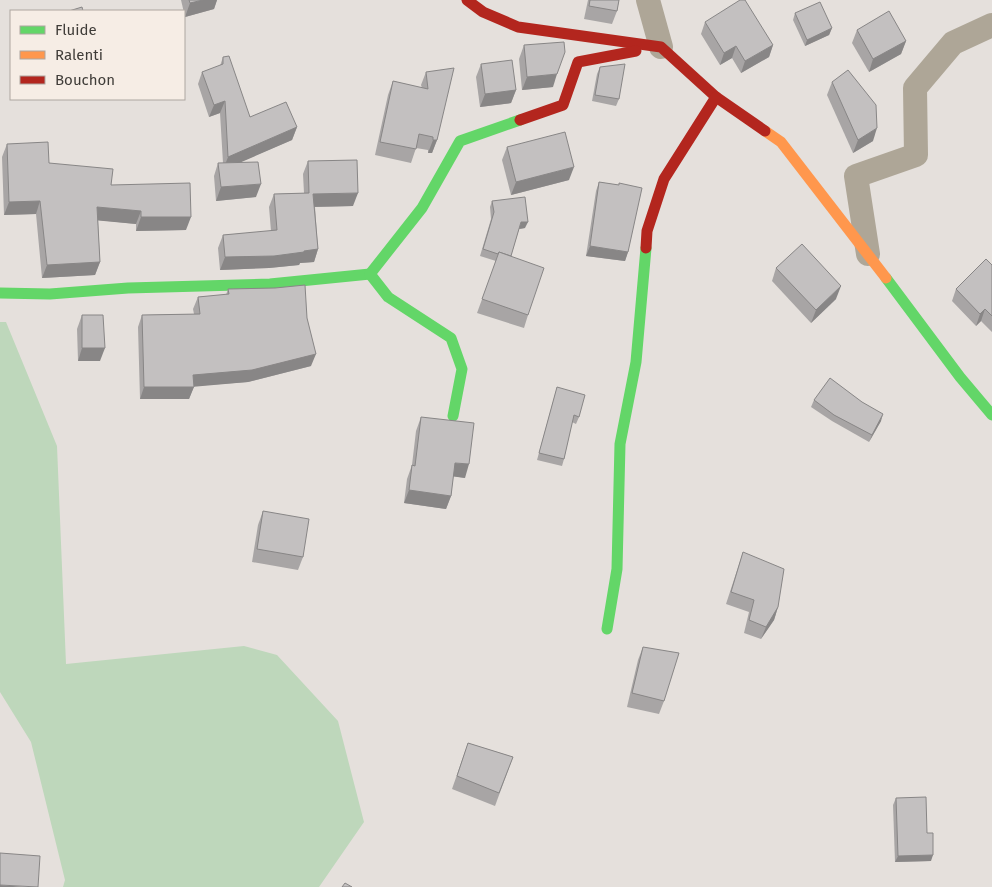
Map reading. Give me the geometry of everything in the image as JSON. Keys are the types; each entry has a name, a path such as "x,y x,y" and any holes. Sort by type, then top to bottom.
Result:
{"street":[{"path":"467,0 482,12 518,27 661,47"},
{"path":"648,0 661,47 716,97 781,142 960,377 992,416"},
{"path":"868,254 856,176 916,155 915,88 952,43 992,25"},
{"path":"0,293 50,294 128,288 270,284 370,274 422,208 460,141 563,105 578,62 661,47"},
{"path":"607,629 617,569 620,444 636,362 646,231 664,179 716,97"},
{"path":"370,274 388,297 451,338 462,369 453,416"}],"green space":[{"path":"0,322 6,322 57,446 66,664 244,646 277,655 338,721 364,822 319,887 63,887 65,880 31,742 0,692"}],"building":[{"path":"189,0 203,0 190,3"},
{"path":"590,0 619,0 617,11 589,6"},
{"path":"740,0 745,0 773,45 745,61 736,46 724,53 705,22"},
{"path":"820,2 832,28 807,40 795,13"},
{"path":"82,7 83,10 72,10"},
{"path":"889,11 906,41 873,59 857,30"},
{"path":"564,42 565,52 557,74 527,77 524,45"},
{"path":"229,56 250,117 286,102 297,127 228,157 225,101 214,105 202,72 223,64 223,57"},
{"path":"512,60 516,90 485,94 481,64"},
{"path":"625,64 619,99 595,95 600,67"},
{"path":"454,68 437,140 433,140 433,137 419,134 416,149 380,142 393,81 428,89 426,72"},
{"path":"848,70 876,105 877,128 858,140 832,82"},
{"path":"565,132 574,167 516,182 507,147"},
{"path":"48,142 49,163 113,169 111,185 190,183 191,217 141,217 141,211 97,207 100,262 47,265 40,201 9,202 7,144"},
{"path":"357,160 358,193 313,194 318,249 274,256 225,257 223,235 277,230 274,194 309,193 308,161"},
{"path":"258,162 261,184 221,187 218,163"},
{"path":"599,182 619,185 619,183 642,188 628,252 590,246"},
{"path":"525,197 528,222 521,222 511,256 483,249 494,212 492,201"},
{"path":"802,244 841,286 816,310 776,268"},
{"path":"499,252 544,268 528,315 482,299"},
{"path":"986,259 992,265 992,316 985,309 980,314 956,289"},
{"path":"305,285 307,318 316,354 252,370 193,375 194,387 144,387 142,315 200,314 198,297 229,294 228,289"},
{"path":"82,315 103,315 105,348 82,348"},
{"path":"830,378 862,402 883,414 872,435 834,415 814,400"},
{"path":"557,387 585,395 579,417 574,415 564,459 539,453"},
{"path":"421,417 474,423 469,464 455,463 451,496 409,490 412,465 415,466"},
{"path":"263,511 309,519 303,557 257,549"},
{"path":"743,552 784,569 778,607 766,627 749,620 754,600 731,592"},
{"path":"643,647 679,653 664,701 632,693"},
{"path":"468,743 513,757 499,793 457,776"},
{"path":"926,797 927,833 933,833 933,855 898,856 896,798"},
{"path":"0,853 40,856 38,887 0,885"},
{"path":"345,883 352,887 342,887"}],"traffic: fast":[{"path":"453,416 462,369 451,338 388,297 370,274 422,208 460,141 520,120"},
{"path":"607,629 617,569 620,444 636,362 646,248"},
{"path":"0,293 50,294 128,288 270,284 370,274"},
{"path":"886,278 960,377 992,415"}],"traffic: slow":[{"path":"765,131 781,142 886,278"}],"traffic: jam":[{"path":"467,0 483,12 518,27 661,47 716,97 765,131"},
{"path":"520,120 563,105 578,62 636,51"},
{"path":"646,248 647,231 664,179 716,97"}]}
